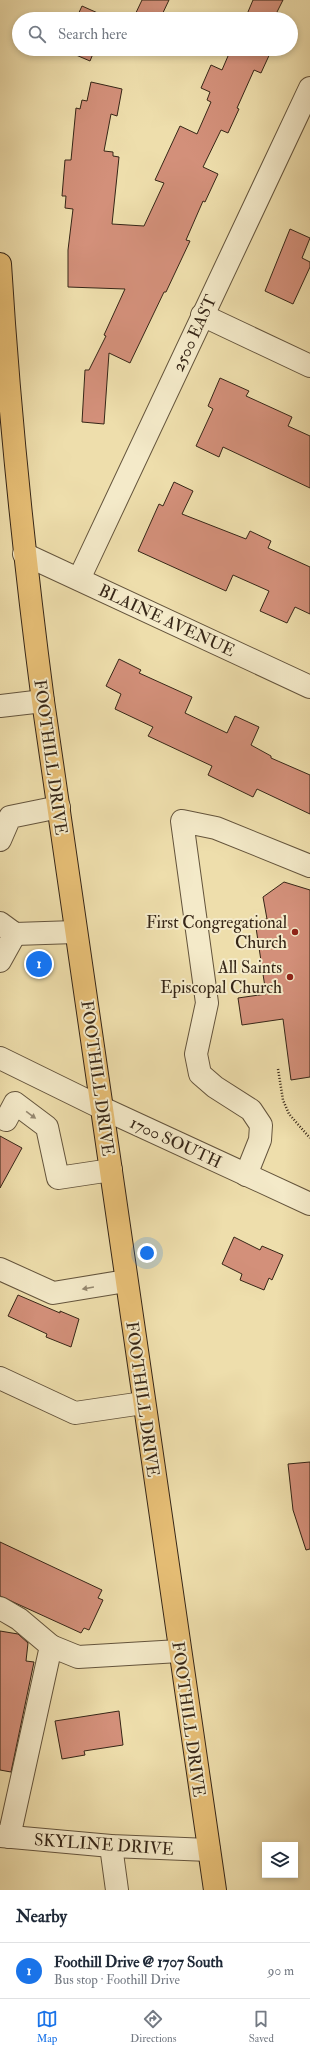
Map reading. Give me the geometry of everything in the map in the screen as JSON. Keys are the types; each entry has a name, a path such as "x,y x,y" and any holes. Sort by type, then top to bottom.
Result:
{"main road":[{"name":"FOOTHILL DRIVE","path":"0,264 4,384 43,701 59,807 75,932 111,1170 143,1403 214,1890"}],"street":[{"name":"2500 EAST","path":"79,579 310,88"},
{"path":"202,315 310,366"},
{"name":"BLAINE AVENUE","path":"24,554 310,688"},
{"path":"0,706 43,701"},
{"path":"0,840 10,817 59,807"},
{"path":"246,1175 260,1140 261,1125 251,1110 215,1087 200,1074 196,1054 206,1003 182,821 216,828 310,866"},
{"path":"0,961 7,929 75,932"},
{"name":"1700 SOUTH","path":"0,1058 102,1108 310,1204"},
{"path":"6,1120 15,1103 47,1127 58,1178 111,1170"},
{"path":"0,1269 53,1293 126,1281"},
{"path":"0,1378 75,1413 143,1403"},
{"path":"0,1608 19,1619 51,1646 78,1657 179,1651"},
{"path":"5,1837 51,1646"},
{"name":"SKYLINE DRIVE","path":"5,1837 111,1846 208,1850"},
{"path":"111,1846 117,1890"}],"path":[{"path":"278,1069 283,1100 288,1114 310,1138"}],"building":[{"path":"142,0 169,0 163,12 136,12"},
{"path":"253,0 283,0 277,12 248,12"},
{"path":"82,6 96,12 79,12"},
{"path":"78,56 92,56 90,61"},
{"path":"228,56 269,56 261,73 254,70 237,108 239,109 228,133 221,130 203,167 218,174 205,202 203,201 186,240 190,241 130,363 109,353 104,424 82,422 85,370 89,370 106,336 104,335 125,289 68,287 68,250 73,209 65,208 66,196 62,196 65,160 71,160 76,108 80,109 82,100 87,101 91,82 122,89 117,116 111,114 104,151 113,152 113,156 119,157 112,224 144,226 164,183 155,180 180,126 197,134 211,102 207,100 210,92 201,88 211,65 222,70"},
{"path":"290,229 310,238 302,258 310,262 310,267 293,304 265,291"},
{"path":"220,378 249,391 246,396 292,417 288,426 310,436 310,488 223,447 219,457 196,446 213,409 208,406"},
{"path":"174,482 193,491 182,514 246,539 250,531 271,541 268,548 310,567 310,614 295,607 287,623 260,611 269,591 233,575 226,591 138,551 159,504 163,506"},
{"path":"119,659 141,670 139,673 192,697 185,713 227,733 235,716 259,727 251,745 271,756 271,758 310,775 310,814 257,789 253,797 208,775 212,766 148,736 153,727 115,709 121,694 106,686"},
{"name":"All Saints Episcopal Church","path":"284,882 310,890 310,1077 291,1080 283,1019 242,1025 238,998 266,994 255,921 267,919 263,897"},
{"path":"0,1136 22,1148 0,1188"},
{"path":"234,1237 260,1250 262,1246 283,1255 272,1280 269,1278 264,1290 240,1280 242,1274 222,1264"},
{"path":"18,1295 60,1313 60,1311 79,1319 71,1347 46,1337 47,1334 8,1316"},
{"path":"310,1462 310,1549 306,1550 293,1510 288,1464"},
{"path":"0,1542 102,1590 98,1598 103,1600 89,1630 84,1628 81,1633 0,1596"},
{"path":"0,1631 18,1634 28,1643 26,1661 34,1662 11,1772 0,1770"},
{"path":"119,1711 123,1745 84,1751 85,1755 62,1759 55,1721"}],"place":[{"name":"First Congregational Church","path":"295,932"},
{"name":"Foothill Drive @ 1707 South","path":"39,964"},
{"name":"All Saints Episcopal Church","path":"290,977"}]}
